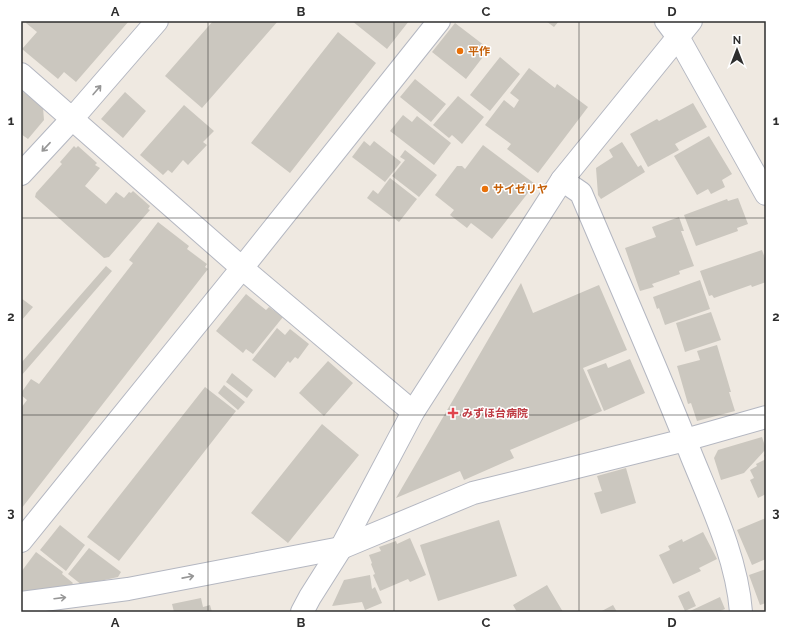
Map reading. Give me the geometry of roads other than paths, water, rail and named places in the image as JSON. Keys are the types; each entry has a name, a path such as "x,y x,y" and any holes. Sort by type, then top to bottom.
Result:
{"street":[{"path":"21,174 72,119 157,21"},
{"path":"21,541 242,268 439,21"},
{"path":"302,612 341,548 413,412 562,180 678,26 766,194"},
{"path":"21,74 242,268 413,412"},
{"path":"562,180 580,192 685,440 723,533 740,595 741,612"},
{"path":"21,603 128,589 341,548 473,493 685,440 766,417"}],"place":[{"name":"平作","path":"460,51"},
{"name":"サイゼリヤ","path":"485,189"},
{"name":"みずほ台病院","path":"453,413"}]}
